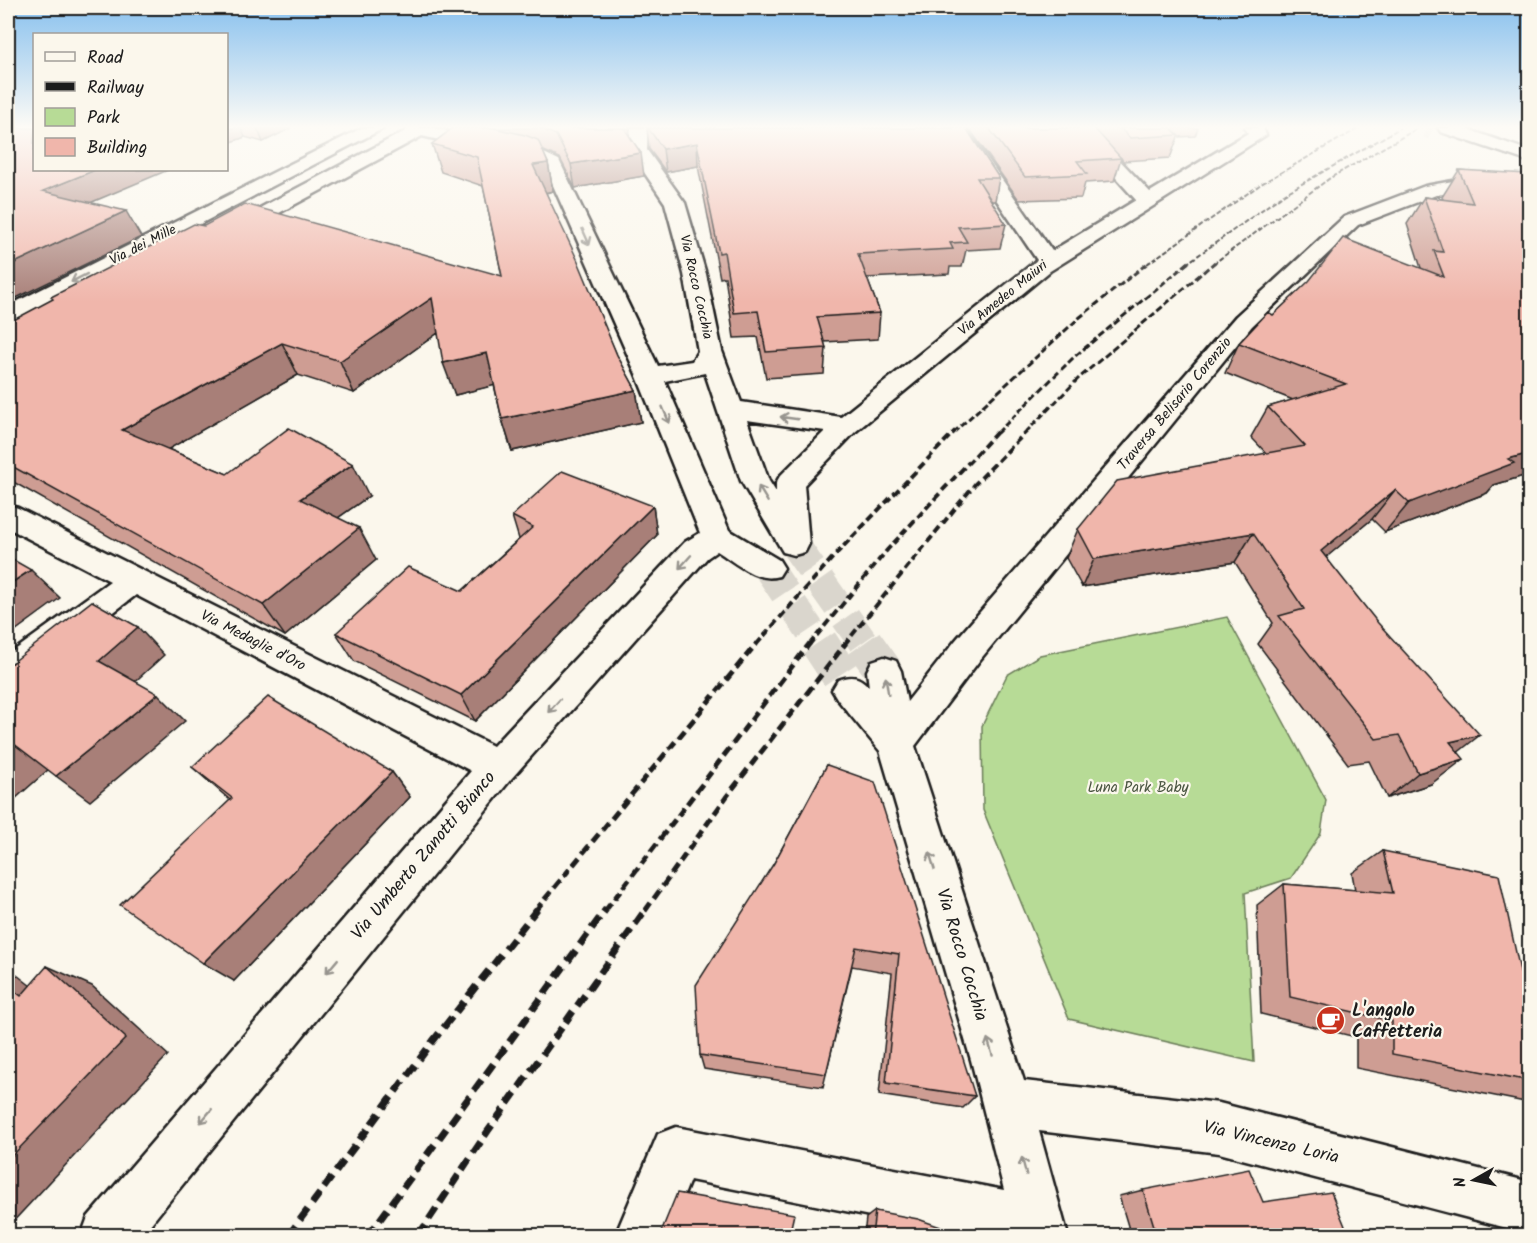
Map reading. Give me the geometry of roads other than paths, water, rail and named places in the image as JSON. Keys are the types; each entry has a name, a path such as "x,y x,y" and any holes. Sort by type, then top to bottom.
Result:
{"street":[{"name":"Via dei Mille","path":"8,315 261,186"},
{"path":"214,241 316,186"},
{"path":"564,186 649,374 717,537 781,556"},
{"name":"Via Rocco Cocchia","path":"663,186 675,203 695,274 710,351 781,556"},
{"path":"997,186 1049,262"},
{"path":"1133,186 1147,201"},
{"name":"Via Amedeo Maiuri","path":"781,556 790,483 846,426 1049,262 1172,186"},
{"name":"Traversa Belisario Corenzio","path":"896,743 967,651 1244,321 1351,221 1431,190 1453,187 1530,188"},
{"name":"Via Rocco Cocchia","path":"649,374 676,373 702,366 710,351"},
{"path":"730,409 846,426"},
{"name":"Via Medaglie d'Oro","path":"8,515 498,767"},
{"name":"Via Umberto Zanotti Bianco","path":"107,1236 498,767 696,550 717,537"},
{"path":"8,674 134,580"},
{"name":"Via Rocco Cocchia","path":"867,680 896,743 1007,1103 1041,1229"},
{"name":"Via Vincenzo Loria","path":"1007,1103 1219,1128 1530,1208"},
{"path":"641,1236 676,1152 1041,1229"}],"tunnel":[{"path":"794,544 865,645"},
{"path":"768,568 820,645"},
{"path":"819,643 850,690"},
{"path":"864,643 884,671"}],"railway":[{"path":"1147,264 1258,186"},
{"path":"1186,264 1298,186"},
{"path":"1213,264 1319,186"},
{"path":"954,432 1079,318 1149,262"},
{"path":"997,433 1074,357 1189,262"},
{"path":"1025,433 1079,378 1215,262"},
{"path":"809,645 888,549 998,431"},
{"path":"844,645 975,484 1027,431"},
{"path":"756,645 835,555 954,432"},
{"path":"535,911 757,643"},
{"path":"605,911 810,643"},
{"path":"645,911 727,796 846,643"},
{"path":"288,1236 433,1041 537,909"},
{"path":"368,1236 606,909"},
{"path":"418,1236 488,1131 646,909"}],"place":[{"name":"L'angolo Caffetteria","path":"1331,1021"}],"park label":[{"name":"Luna Park Baby","path":"1138,788"}]}
